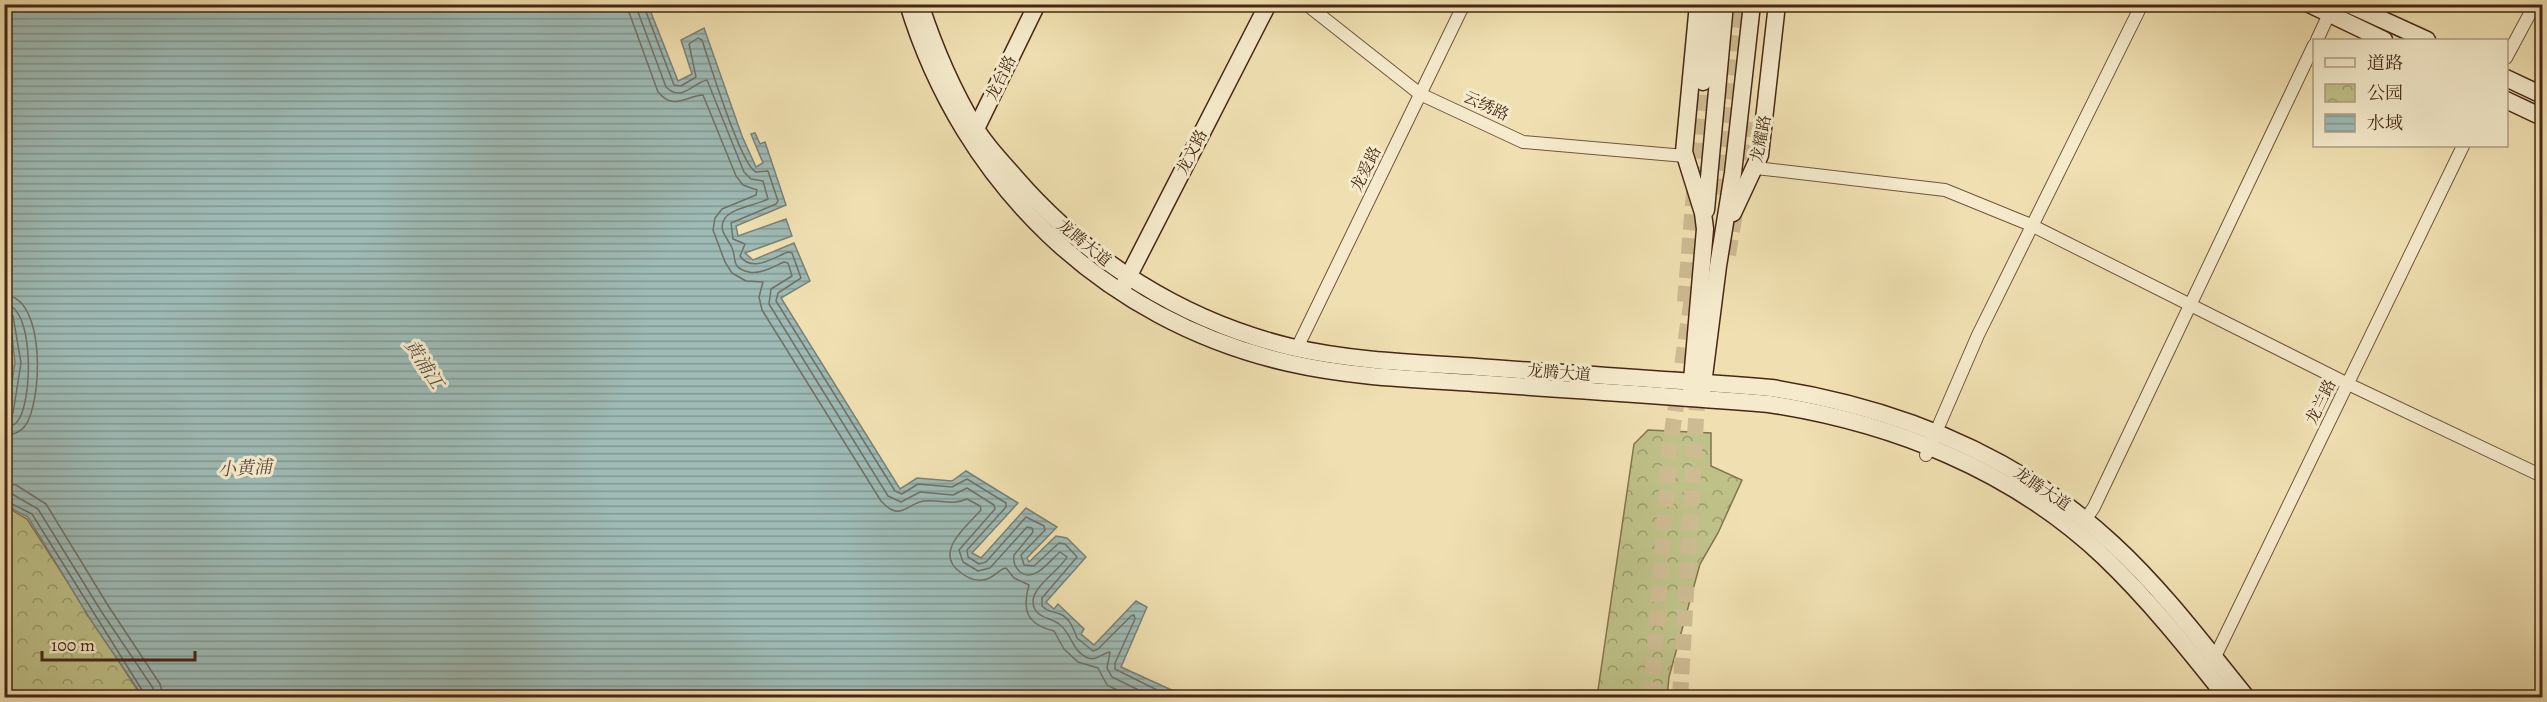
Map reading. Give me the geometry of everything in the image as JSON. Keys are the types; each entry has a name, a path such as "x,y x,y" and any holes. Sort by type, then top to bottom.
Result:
{"main road":[{"name":"龙腾大道","path":"908,4 938,85 970,140 992,153 1121,289 1172,320 1213,339 1266,357 1311,367 1379,376 1695,394"},
{"name":"龙腾大道","path":"920,4 970,140"},
{"name":"龙台路","path":"970,140 1037,4"},
{"name":"龙文路","path":"1121,289 1268,4"},
{"path":"1698,4 1684,133 1684,156 1703,213 1705,229"},
{"path":"1703,82 1711,4"},
{"path":"1695,394 1707,171 1725,4"},
{"name":"龙耀路","path":"1695,394 1733,173 1752,4"},
{"path":"1750,122 1762,4"},
{"name":"龙耀路","path":"1718,266 1734,210 1756,168 1764,135 1777,4"},
{"path":"2309,4 2382,39"},
{"path":"2348,4 2425,39"},
{"path":"2508,79 2542,95"},
{"path":"2508,101 2542,117"},
{"name":"龙腾大道","path":"1121,289 1250,335 1297,348 1380,360 1769,404 1821,413 2012,469 2085,520 2161,593 2210,665 2227,698"},
{"name":"龙腾大道","path":"1930,445 2004,483 2067,525 2127,580 2210,665 2247,698"}],"street":[{"name":"云绣路","path":"1306,4 1420,94 1523,142 1684,156"},
{"name":"龙爱路","path":"1297,348 1464,4"},
{"path":"1930,445 2031,225 2142,4"},
{"path":"2508,54 2535,4"},
{"path":"2317,39 2329,14"},
{"path":"2085,520 2094,507 2313,47"},
{"name":"龙兰路","path":"2210,665 2463,147"},
{"path":"1756,168 1945,190 2031,225 2348,384 2542,477"}],"green space":[{"path":"5,307 13,353 13,367 5,427"},
{"path":"1648,430 1711,433 1711,466 1742,480 1718,533 1700,564 1669,677 1667,697 1597,697 1634,444"},
{"path":"5,506 27,519 142,697 5,697"}],"water":[{"path":"4,5 648,5 678,81 692,74 681,40 704,28 742,136 756,167 763,163 751,134 755,133 760,144 765,142 786,205 736,226 738,236 786,219 792,236 745,253 753,260 794,243 810,281 781,298 900,489 917,478 952,481 966,471 1018,503 972,553 981,558 1026,508 1057,527 1027,558 1029,562 1056,536 1067,538 1086,557 1046,602 1054,609 1058,604 1084,629 1081,634 1094,645 1136,601 1147,607 1121,667 1187,697 143,697 90,619 28,517 5,505 5,427 15,363 12,335 4,307"}],"tunnel":[{"path":"1722,195 1743,4"},
{"path":"1685,302 1703,82"},
{"path":"1728,255 1750,122"},
{"path":"1651,698 1670,446 1693,291"},
{"path":"1680,698 1698,384"}],"water label":[{"name":"黄浦江","path":"424,364"},
{"name":"小黄浦","path":"245,468"}]}
